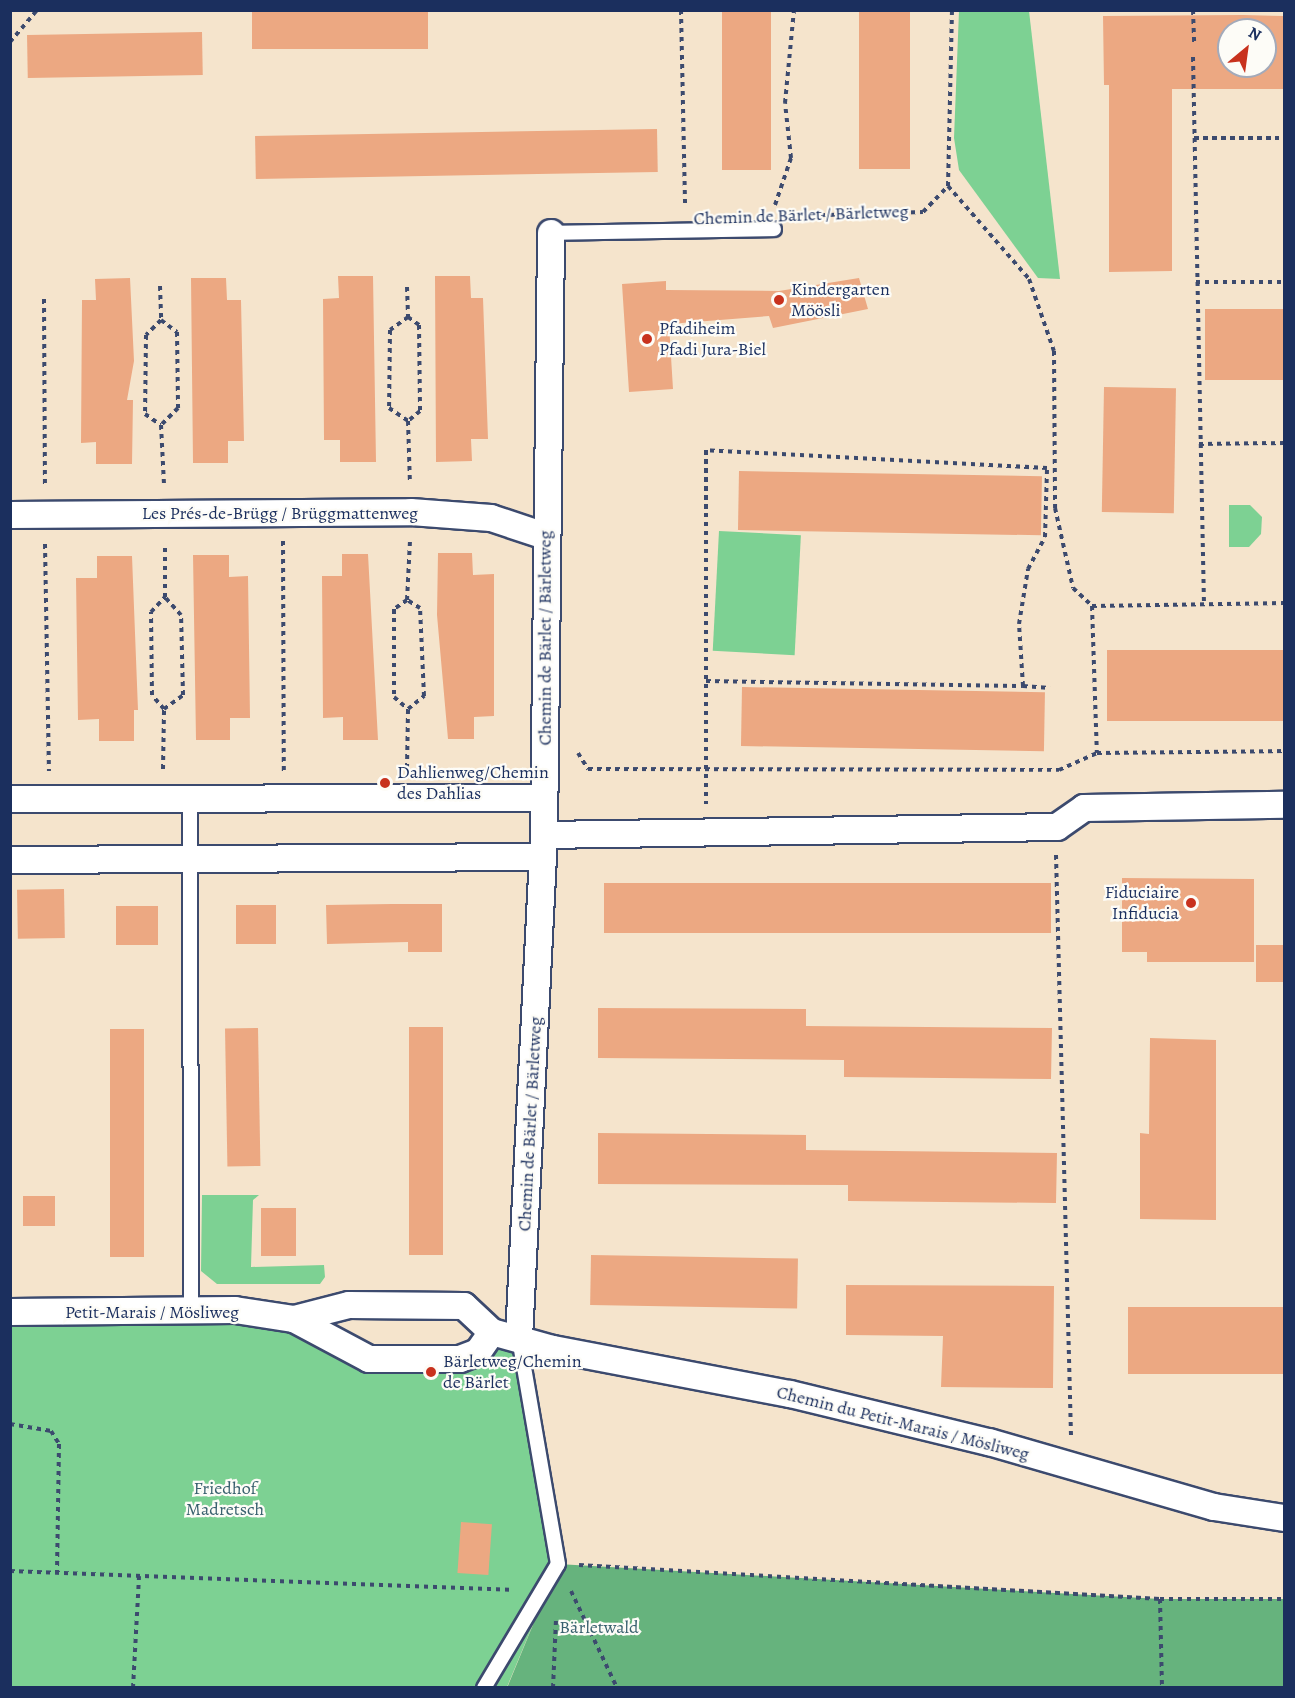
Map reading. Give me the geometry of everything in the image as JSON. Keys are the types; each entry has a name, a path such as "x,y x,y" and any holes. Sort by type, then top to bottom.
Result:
{"street":[{"name":"Chemin de Bärlet / Bärletweg","path":"519,1338 544,846 545,536 551,233"},
{"name":"Les Prés-de-Brügg / Brüggmattenweg","path":"10,514 411,512 491,518 545,536"},
{"path":"10,799 543,798"},
{"path":"10,860 189,859 544,846 706,832 1057,827 1084,808 1284,805"},
{"name":"Petit-Marais / Mösliweg","path":"10,1312 235,1310 294,1319 369,1359 460,1359 478,1352 492,1332 464,1306 349,1305 294,1319"},
{"path":"492,1332 519,1338"},
{"name":"Chemin du Petit-Marais / Mösliweg","path":"519,1338 553,1349 790,1394 989,1442 1214,1507 1284,1518"}],"lane":[{"name":"Chemin de Bärlet / Bärletweg","path":"551,233 772,223"},
{"path":"190,800 191,1311"},
{"path":"484,1688 558,1564 519,1338"}],"path":[{"path":"10,42 37,10"},
{"path":"681,10 683,218"},
{"path":"772,223 791,158 785,103 794,10"},
{"path":"952,10 948,186 1029,279 1054,351 1055,507 1073,588 1092,606 1284,603"},
{"path":"1193,10 1194,42"},
{"path":"1193,57 1204,604"},
{"path":"1194,138 1284,138"},
{"name":"Chemin de Bärlet / Bärletweg","path":"783,216 924,212 948,186"},
{"path":"1196,282 1284,282"},
{"path":"160,286 161,320 146,335 145,414 161,425"},
{"path":"407,287 408,317"},
{"path":"408,317 419,325 420,411 408,421"},
{"path":"408,317 390,330 389,408 408,421"},
{"path":"161,320 177,332 178,408 161,425 165,513 165,597 181,615 183,695 164,709"},
{"path":"407,600 411,512 408,421"},
{"path":"1199,444 1284,443"},
{"path":"706,832 706,450 1047,468 1045,537 1028,569 1019,624 1023,686"},
{"path":"283,513 285,785"},
{"path":"163,774 164,709 152,695 151,612 165,597"},
{"path":"407,600 394,609 394,697 408,709"},
{"path":"407,600 420,608 424,696 408,709"},
{"path":"1092,606 1097,753"},
{"path":"706,681 1050,688"},
{"path":"407,773 408,709"},
{"path":"578,747 578,759 588,769 706,771 1059,770 1097,753 1284,751"},
{"path":"1057,827 1071,1445"},
{"path":"10,1424 51,1431 59,1444 57,1572"},
{"path":"558,1564 1160,1599 1284,1599"},
{"path":"553,1688 558,1564"},
{"path":"558,1564 617,1688"},
{"path":"10,1571 524,1591 538,1596"},
{"path":"133,1688 139,1576"},
{"path":"1160,1599 1162,1688"}],"green space":[{"path":"959,11 1029,11 1060,279 1038,278 959,170 954,138"},
{"path":"1229,505 1250,505 1262,517 1261,534 1249,547 1229,547"},
{"path":"719,531 801,535 795,655 713,651"},
{"path":"202,1195 259,1195 253,1200 251,1267 324,1265 325,1277 320,1284 217,1284 201,1271"},
{"name":"Friedhof Madretsch","path":"235,1310 369,1359 519,1338 558,1564 507,1687 11,1687 10,1312"},
{"name":"Bärletwald","path":"558,1564 1160,1599 1284,1599 1284,1687 507,1688"}],"building":[{"path":"252,10 428,10 428,49 252,49"},
{"path":"722,10 771,10 771,170 722,170"},
{"path":"859,10 910,10 910,169 859,169"},
{"path":"1103,16 1284,16 1284,89 1172,89 1172,271 1109,272 1109,85 1104,85"},
{"path":"202,32 203,75 28,78 27,35"},
{"path":"657,129 658,172 256,179 255,136"},
{"path":"338,276 373,276 376,462 340,462 340,440 324,440 323,299 339,298"},
{"path":"435,276 470,276 471,298 483,298 488,439 471,439 472,461 436,462"},
{"path":"130,278 134,361 127,400 133,400 132,464 96,464 96,442 81,443 82,300 96,300 95,279"},
{"path":"191,278 226,278 227,300 241,300 244,441 228,441 228,463 193,463"},
{"path":"859,278 868,309 773,328 769,316 669,324 673,389 629,392 622,284 666,281 666,290 779,291"},
{"path":"1205,309 1284,309 1284,380 1205,380"},
{"path":"1104,387 1176,388 1174,513 1102,512"},
{"path":"739,471 1042,476 1041,535 738,530"},
{"path":"438,553 472,553 473,575 494,574 494,716 474,717 474,739 448,739 437,615"},
{"path":"342,554 368,554 378,740 343,740 343,717 323,718 322,576 342,576"},
{"path":"193,555 229,555 229,577 248,576 250,718 230,718 230,740 196,740"},
{"path":"97,556 132,556 138,710 134,710 134,741 99,741 99,719 78,720 76,578 97,578"},
{"path":"1107,650 1284,650 1284,721 1107,721"},
{"path":"742,687 1045,692 1044,751 741,746"},
{"path":"1122,878 1254,879 1254,962 1147,962 1147,952 1122,952"},
{"path":"604,883 1051,883 1051,933 604,933"},
{"path":"64,889 65,938 18,939 17,890"},
{"path":"442,904 442,952 408,952 408,942 327,944 326,905"},
{"path":"236,905 276,905 276,944 236,944"},
{"path":"116,906 158,906 158,945 116,945"},
{"path":"1256,945 1284,945 1284,982 1256,982"},
{"path":"598,1008 806,1009 806,1026 1052,1028 1051,1079 844,1077 844,1060 598,1058"},
{"path":"409,1027 443,1027 443,1255 409,1255"},
{"path":"258,1028 260,1166 227,1167 225,1029"},
{"path":"110,1029 144,1029 144,1257 110,1257"},
{"path":"1150,1038 1216,1040 1216,1220 1140,1219 1140,1133 1149,1134"},
{"path":"598,1133 806,1135 806,1150 1057,1153 1056,1203 848,1201 848,1185 598,1184"},
{"path":"23,1196 55,1196 55,1226 23,1226"},
{"path":"261,1208 296,1208 296,1256 261,1256"},
{"path":"591,1255 798,1259 797,1309 590,1305"},
{"path":"846,1285 1054,1286 1053,1388 941,1387 943,1336 846,1335"},
{"path":"1128,1307 1284,1307 1284,1374 1128,1374"},
{"path":"461,1522 492,1524 488,1575 457,1573"}],"place":[{"name":"Kindergarten Möösli","path":"779,300"},
{"name":"Pfadiheim Pfadi Jura-Biel","path":"647,339"},
{"name":"Dahlienweg/Chemin des Dahlias","path":"385,783"},
{"name":"Fiduciaire Infiducia","path":"1191,903"},
{"name":"Bärletweg/Chemin de Bärlet","path":"431,1372"}]}
